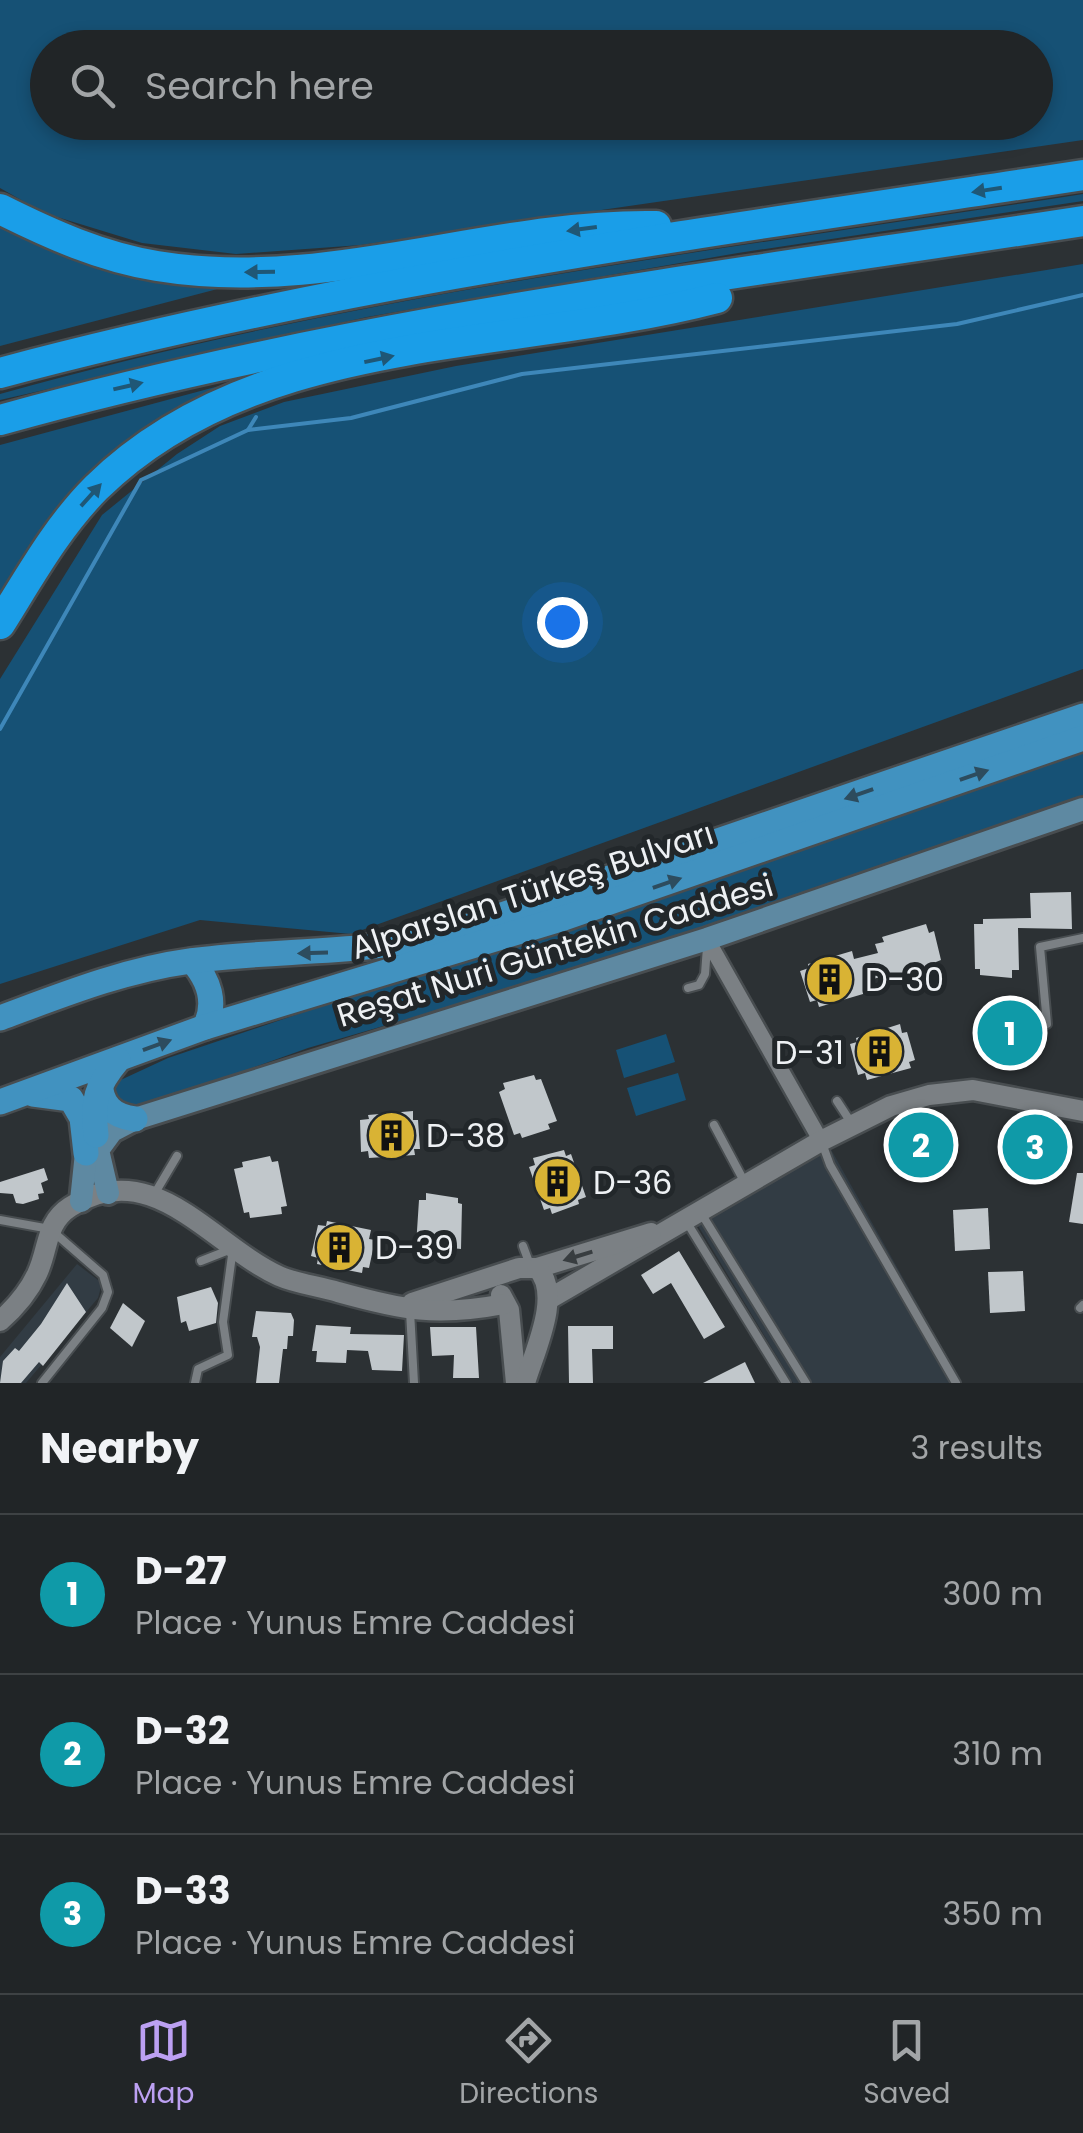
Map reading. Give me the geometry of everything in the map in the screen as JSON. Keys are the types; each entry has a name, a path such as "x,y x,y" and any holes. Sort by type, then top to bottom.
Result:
{"highway":[{"path":"0,373 156,332 344,292 1083,175"},
{"path":"0,209 66,240 126,260 227,273 329,268 589,228 714,231"},
{"path":"0,420 309,346 1083,221"},
{"path":"0,624 61,531 93,491 161,435 233,396 269,384 435,347 702,302 756,287 808,264"}],"main road":[{"name":"Alparslan Türkeş Bulvarı","path":"0,1018 101,981 192,960 353,952 449,933 1083,716"},
{"name":"Alparslan Türkeş Bulvarı","path":"12,1098 205,1027 564,918 1083,738"},
{"name":"Reşat Nuri Güntekin Caddesi","path":"92,1151 112,1131 135,1118 708,939 1083,810"},
{"path":"192,960 208,984 212,1004 205,1027"},
{"path":"81,1200 92,1151 93,1104 100,1081 118,1060"},
{"path":"100,1081 102,1098 110,1110 135,1118"},
{"path":"12,1098 70,1099 82,1118 108,1193"}],"street":[{"path":"708,939 822,1141"},
{"path":"0,1322 18,1305 39,1270 56,1217 81,1200 108,1193 155,1194 281,1277 400,1310 506,1307 532,1316 547,1303 822,1141 891,1106 952,1090 974,1090 1083,1111"},
{"path":"400,1310 693,1217"},
{"path":"525,1383 547,1303 548,1282 534,1268"},
{"path":"507,1275 500,1289 516,1383"}],"lane":[{"path":"1047,1024 1040,947 1083,938"},
{"path":"688,988 698,985 705,974 708,939"},
{"path":"838,1101 852,1124"},
{"path":"714,1125 747,1186"},
{"path":"822,1141 830,1165 956,1383"},
{"path":"155,1194 177,1156"},
{"path":"693,1217 786,1383"},
{"path":"693,1217 806,1383"},
{"path":"0,1220 50,1229 103,1275 108,1292 102,1308 42,1383"},
{"path":"523,1246 534,1268"},
{"path":"202,1261 233,1248"},
{"path":"195,1383 198,1369 228,1355 223,1322 233,1248"},
{"path":"400,1310 414,1383"}],"shaded area":[{"path":"0,0 1083,0 1083,140 361,245 236,254 142,243 44,213 0,188"},
{"path":"1083,194 1083,201 738,253 367,317 0,400 0,394 133,359 403,302"},
{"path":"0,227 85,261 229,286 0,346"},
{"path":"1083,264 1083,669 351,934 200,920 0,984 0,679 102,515 177,454 220,426 284,402 456,366"},
{"path":"219,389 0,600 0,445"},
{"path":"1083,749 1083,795 630,954 308,1048 148,1105 125,1108 111,1098 112,1084 168,1058"},
{"path":"666,1034 675,1062 624,1078 616,1050"},
{"path":"678,1073 686,1100 636,1116 627,1088"},
{"path":"829,1146 962,1383 793,1383 697,1224"},
{"path":"77,1264 102,1283 98,1298 26,1383 0,1383 0,1357"}],"building":[{"path":"1071,892 1072,929 1018,928 1019,970 1012,970 1012,978 980,975 980,969 975,969 974,924 983,924 983,919 1031,918 1030,893"},
{"path":"926,924 929,933 934,931 941,960 936,962 937,968 893,980 891,974 866,981 863,994 819,1007 817,1000 810,1002 800,971 809,968 808,964 852,951 854,959 878,953 875,944 884,942 882,937"},
{"path":"997,1004 1026,1004 1026,1010 1032,1010 1032,1056 1025,1056 1025,1063 993,1060 993,1054 988,1054 988,1009 997,1009"},
{"name":"D-31","path":"900,1024 902,1033 907,1032 915,1060 909,1062 911,1068 867,1080 865,1073 858,1075 850,1044 857,1042 856,1038"},
{"path":"534,1075 536,1080 541,1079 557,1121 548,1124 550,1129 522,1138 520,1133 514,1135 499,1092 505,1089 503,1083"},
{"name":"D-38","path":"413,1111 413,1120 418,1120 420,1149 414,1149 415,1155 369,1158 368,1151 361,1152 360,1120 369,1119 368,1115"},
{"path":"942,1117 945,1126 949,1124 957,1153 952,1154 953,1160 910,1173 908,1166 901,1168 892,1137 900,1135 898,1130"},
{"path":"1014,1125 1060,1126 1059,1135 1065,1136 1063,1165 1057,1165 1057,1171 1011,1169 1012,1162 1004,1162 1008,1130 1014,1130"},
{"name":"D-36","path":"564,1150 566,1156 571,1154 586,1197 578,1200 579,1204 552,1214 550,1208 544,1210 529,1167 535,1165 533,1158"},
{"path":"270,1156 272,1162 278,1161 287,1206 281,1207 282,1214 250,1218 249,1212 244,1213 234,1169 243,1167 242,1162"},
{"path":"44,1168 48,1180 41,1183 44,1193 38,1194 39,1199 16,1203 13,1194 0,1193 0,1182"},
{"path":"1077,1173 1083,1173 1083,1224 1069,1222"},
{"path":"426,1193 458,1198 462,1204 461,1249 452,1248 452,1253 422,1252 423,1246 416,1246 419,1200 426,1200"},
{"path":"988,1208 990,1249 955,1251 953,1210"},
{"name":"D-39","path":"327,1221 371,1230 369,1239 375,1240 369,1268 363,1267 362,1273 317,1264 318,1258 311,1256 318,1225 326,1226"},
{"path":"679,1251 725,1327 704,1339 671,1283 653,1294 641,1275"},
{"path":"1023,1271 1025,1311 990,1313 988,1272"},
{"path":"67,1283 86,1312 43,1366 39,1362 21,1383 0,1383 3,1361 15,1348 19,1351"},
{"path":"211,1287 218,1303 216,1323 189,1331 186,1321 181,1323 177,1297"},
{"path":"123,1303 145,1321 132,1347 110,1328"},
{"path":"256,1311 291,1313 294,1320 293,1336 288,1336 287,1349 283,1349 279,1383 256,1383 260,1347 257,1337 252,1337"},
{"path":"316,1325 351,1327 350,1334 404,1335 402,1371 372,1370 368,1351 347,1350 346,1363 316,1362 317,1351 312,1351"},
{"path":"568,1326 613,1326 613,1349 592,1349 593,1383 569,1383"},
{"path":"430,1327 476,1327 479,1378 453,1378 454,1355 432,1356"},
{"path":"745,1362 755,1383 703,1383"}],"waterway":[{"path":"0,729 141,480 248,430 351,418 522,374 957,324 1083,295"},
{"path":"248,430 256,417"}],"place":[{"name":"D-30","path":"830,979"},
{"name":"D-27","path":"1010,1033"},
{"name":"D-31","path":"879,1052"},
{"name":"D-38","path":"391,1135"},
{"name":"D-32","path":"921,1145"},
{"name":"D-33","path":"1035,1147"},
{"name":"D-36","path":"558,1182"},
{"name":"D-39","path":"340,1247"}]}
